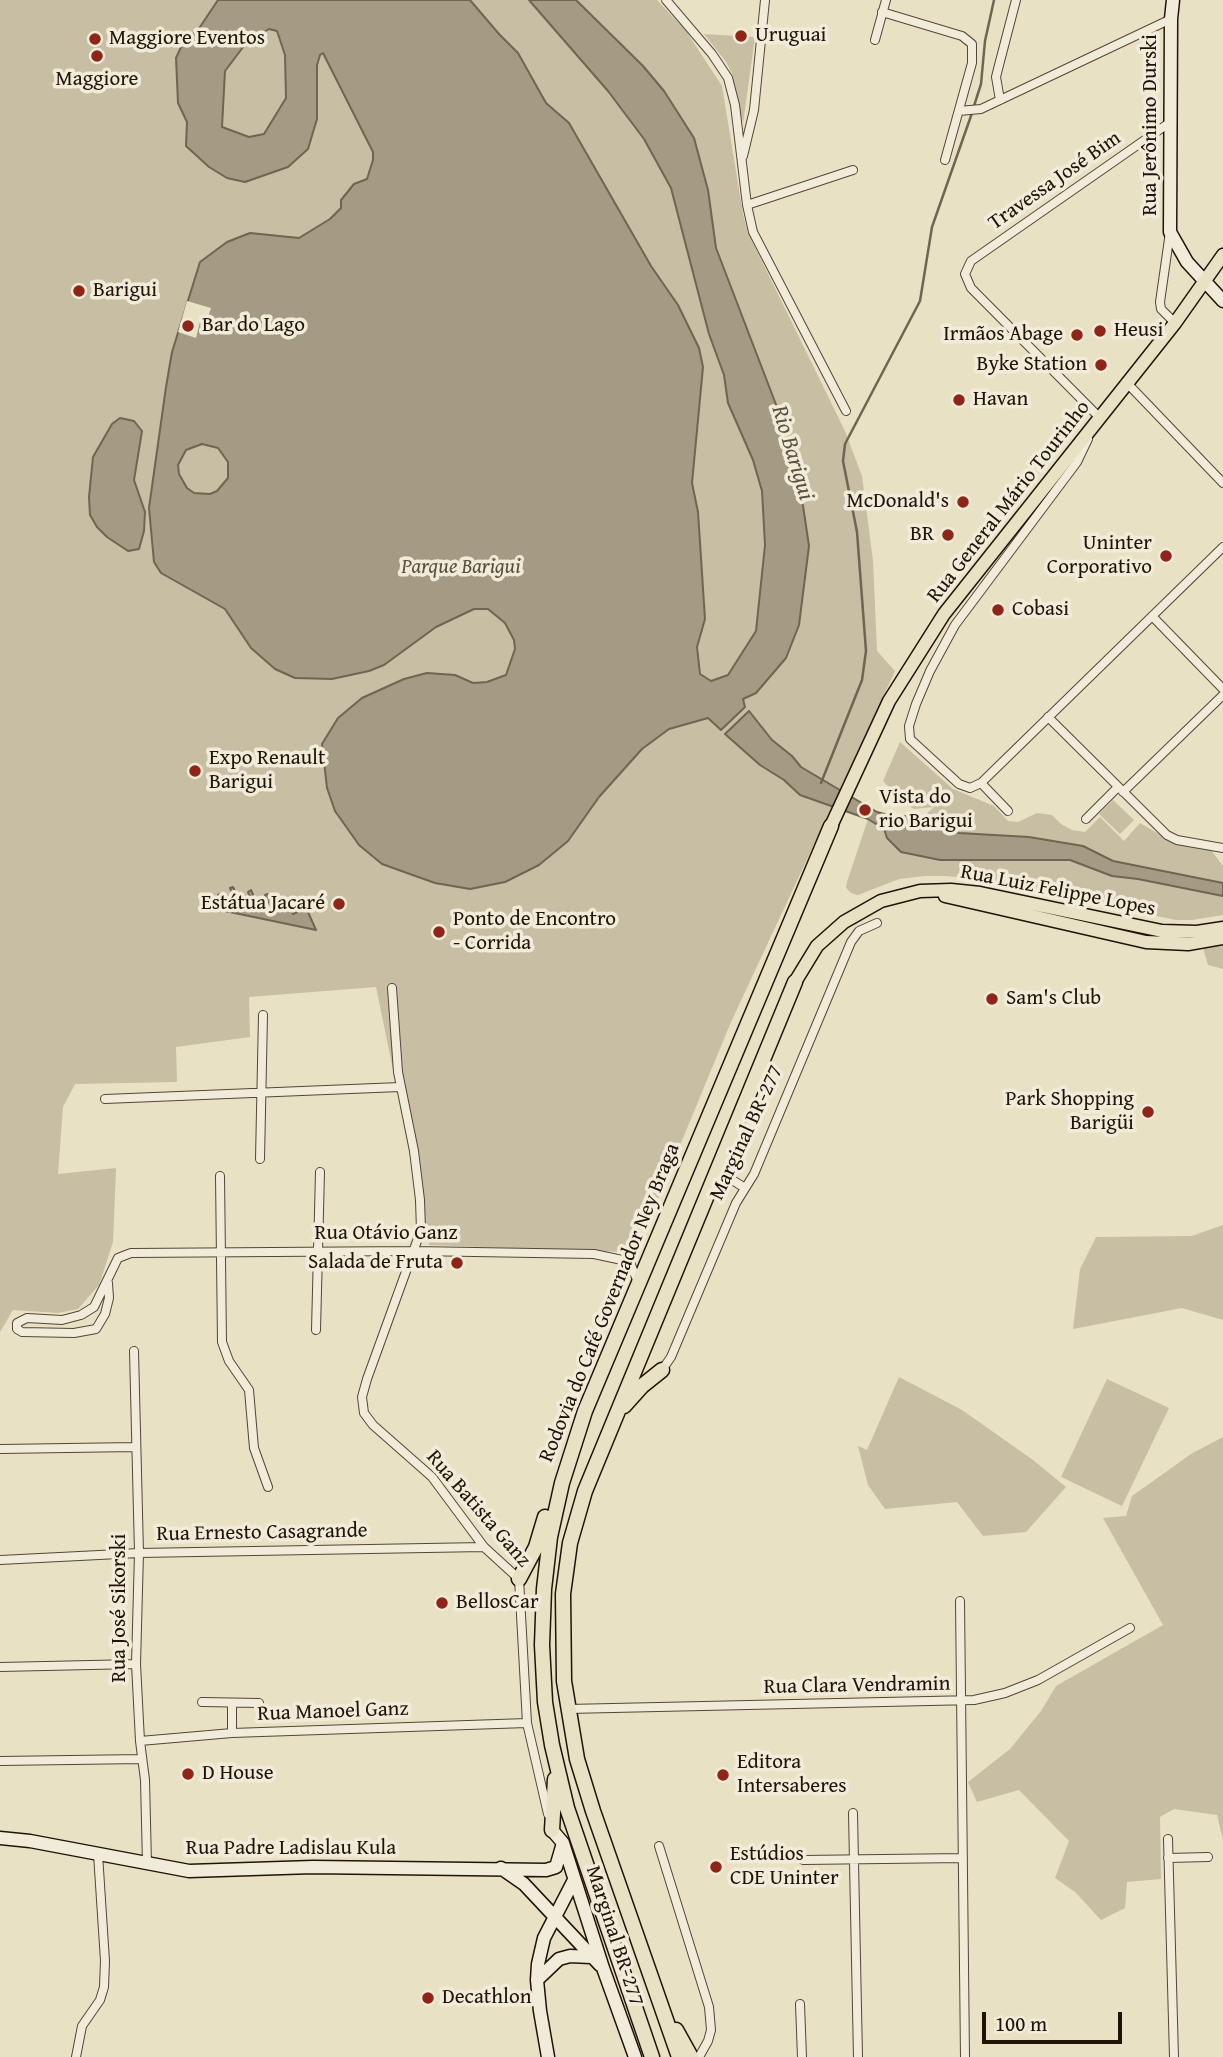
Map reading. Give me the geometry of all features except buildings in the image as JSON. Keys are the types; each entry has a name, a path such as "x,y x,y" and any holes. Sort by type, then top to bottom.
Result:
{"highway":[{"name":"Rodovia do Café Governador Ney Braga","path":"652,2057 571,1819 556,1764 545,1702 542,1645 544,1589 555,1508 585,1411 831,826"},
{"path":"678,2057 585,1789 564,1681 561,1623 566,1565 585,1491 795,982"},
{"path":"617,1415 634,1394 662,1370"},
{"path":"519,1579 536,1547 557,1479 585,1411"},
{"path":"552,1830 556,1764"},
{"path":"654,1989 691,2057"}],"main road":[{"name":"Rua General Mário Tourinho","path":"831,826 889,701 927,639 984,561 1175,323 1223,255"},
{"name":"Rua Luiz Felippe Lopes","path":"795,982 817,946 844,922 881,901 920,891 980,893 1161,931 1197,932 1223,928"},
{"path":"920,891 1146,942 1188,944 1223,938"}],"street":[{"path":"666,0 712,54 728,78 753,232 846,411"},
{"path":"742,162 754,110 765,0"},
{"path":"875,40 886,0"},
{"path":"1000,100 996,77 1016,0"},
{"name":"Rua Jerônimo Durski","path":"1173,0 1170,232 1187,262 1223,301"},
{"path":"883,12 962,36 972,44 972,63 963,111 945,160"},
{"path":"963,111 981,109 1171,19"},
{"name":"Travessa José Bim","path":"1097,422 971,288 965,274 971,261 1172,121"},
{"path":"747,205 853,170"},
{"path":"1170,232 1160,302 1161,309 1175,323"},
{"path":"1127,383 1223,483"},
{"path":"1097,422 1077,462 955,625 930,671 911,718 910,739 959,784 970,788 981,783 1223,547"},
{"path":"1152,616 1223,690"},
{"path":"1086,819 1223,695"},
{"path":"1048,717 1167,835 1177,840 1223,848"},
{"path":"981,783 1008,811"},
{"name":"Marginal BR-277","path":"662,1370 671,1357 736,1203 754,1174 851,942 859,931 877,923"},
{"name":"Rua Batista Ganz","path":"392,988 400,1087 414,1151 421,1230 367,1379 362,1397 364,1413 373,1425 432,1477 484,1547 519,1579 527,1723 552,1830"},
{"path":"260,1160 263,1015"},
{"path":"106,1099 400,1087"},
{"path":"718,1171 745,1188"},
{"path":"316,1330 320,1172"},
{"path":"220,1176 224,1349 249,1390 254,1448 268,1487"},
{"name":"Rua Otávio Ganz","path":"108,1283 118,1258 131,1253 415,1251 594,1254 627,1261 638,1283"},
{"path":"108,1283 109,1298 105,1314 96,1329 74,1333 22,1332 17,1329 17,1324 27,1318 62,1320 81,1315 94,1307 108,1283"},
{"name":"Rua José Sikorski","path":"134,1351 139,1553 136,1664 145,1780 147,1864"},
{"path":"0,1449 135,1447"},
{"name":"Rua Ernesto Casagrande","path":"0,1560 139,1553 484,1547"},
{"path":"960,1601 965,2057"},
{"name":"Rua Clara Vendramin","path":"568,1709 960,1701 988,1698 1023,1687 1060,1669 1130,1628"},
{"path":"0,1667 136,1664"},
{"path":"202,1702 259,1703"},
{"path":"232,1703 232,1733"},
{"name":"Rua Manoel Ganz","path":"140,1741 232,1733 527,1723"},
{"path":"0,1761 142,1759"},
{"path":"853,1813 858,2057"},
{"name":"Marginal BR-277","path":"552,1830 564,1843 603,1968 635,2057"},
{"name":"Rua Padre Ladislau Kula","path":"0,1838 189,1871 313,1867 546,1870 556,1867 564,1843"},
{"path":"1168,1839 1174,2057"},
{"path":"659,1846 709,2007 708,2041 699,2057"},
{"path":"76,2057 82,2026 100,2000 104,1987 105,1961 98,1854"},
{"path":"1168,1858 1208,1857"},
{"path":"803,1860 962,1858"},
{"path":"500,1868 524,1884 603,1968"},
{"path":"548,2057 537,1980 544,1938 575,1880"},
{"path":"537,1980 559,1959 591,1956"},
{"path":"800,2004 802,2057"}],"green space":[{"name":"Parque Barigui","path":"0,0 657,0 686,31 722,86 748,233 845,431 862,476 873,561 877,651 895,671 731,1022 650,1218 622,1252 429,1245 376,987 249,997 250,1037 176,1047 177,1082 75,1084 63,1107 58,1174 116,1168 113,1242 99,1285 78,1309 58,1313 13,1310 0,1332"},
{"path":"704,34 755,37 743,123 732,74 727,63"},
{"path":"900,742 953,789 994,806 1008,821 1018,822 1037,813 1052,815 1072,830 1085,832 1100,817 1124,841 1140,823 1174,843 1211,850 1223,866 1223,883 1113,861 1082,846 1029,837 959,833 934,826 920,826 919,822 926,820 924,816 934,807 914,809 905,804 883,781"},
{"path":"1113,800 1134,820 1120,834 1099,814"},
{"path":"868,819 884,829 887,838 901,852 940,860 1070,860 1112,876 1223,896 1223,915 1176,920 971,878 945,876 899,879 858,895 846,888"},
{"path":"1223,945 1223,969 1208,965 1203,948"},
{"path":"1223,1225 1223,1320 1182,1308 1073,1329 1080,1269 1096,1237 1192,1236"},
{"path":"899,1377 962,1410 1066,1487 1026,1532 983,1536 957,1502 885,1509 868,1485 858,1446 867,1450"},
{"path":"1107,1379 1169,1408 1122,1506 1061,1477"},
{"path":"1223,1437 1223,1840 1217,1815 1174,1809 1160,1817 1161,1879 1127,1882 1125,1908 1101,1920 1075,1892 1055,1878 1069,1841 1019,1790 977,1802 968,1782 1010,1749 1041,1711 1056,1686 1163,1625 1103,1518 1126,1516 1132,1496 1191,1454"}],"water":[{"name":"Rio Barigui","path":"218,0 470,0 518,53 546,103 569,123 651,266 678,305 699,348 703,367 692,483 698,512 705,619 697,647 700,674 711,681 728,675 756,631 765,545 762,491 753,460 728,403 724,375 709,334 671,188 644,139 608,91 529,0 576,0 643,66 664,91 694,138 708,190 716,248 790,441 809,546 799,625 786,658 756,693 743,699 745,707 721,730 708,718 669,729 642,749 599,797 568,841 539,865 505,882 470,889 435,883 382,864 359,845 335,811 327,788 322,744 338,718 362,698 404,679 427,673 455,675 473,683 487,682 506,675 515,649 514,640 505,623 488,609 474,609 436,627 384,665 369,671 332,679 295,678 275,669 251,648 225,609 161,573 154,562 149,508 166,387 172,352 200,262 227,242 250,233 299,238 330,219 341,208 341,200 354,184 367,179 373,160 373,152 323,53 317,65 317,119 308,149 288,167 245,182 227,178 209,167 186,146 187,122 178,103 176,58 182,45 200,27","holes":["269,29 277,31 285,55 286,98 264,134 249,137 222,127 225,71 247,42","202,444 218,448 228,462 228,478 217,491 210,494 194,493 187,488 179,474 178,465 186,450"]},
{"path":"120,418 134,421 142,431 134,480 145,512 144,531 139,549 128,551 107,537 90,515 93,457 112,424"},
{"path":"749,711 772,740 801,767 877,812 896,817 924,816 926,820 919,822 920,826 934,826 959,833 1029,837 1083,846 1113,861 1223,883 1223,896 1112,876 1070,860 940,860 901,852 887,838 884,829 868,819 800,795 725,734"},
{"path":"233,887 241,903 250,898 248,892 251,890 258,906 268,902 265,895 268,894 275,909 285,905 282,899 285,897 293,914 304,909 301,902 303,901 316,930 225,911 218,895 223,899 233,895 230,888"}],"pier":[{"path":"187,301 211,308 206,324 200,322 196,338 178,332"}],"waterway":[{"path":"974,106 981,84 985,41 994,0"},
{"path":"821,783 862,680 866,651 857,532 843,461 845,444 920,301 932,227 972,113"}],"place":[{"name":"Uruguai","path":"741,36"},
{"name":"Maggiore Eventos","path":"95,39"},
{"name":"Maggiore","path":"97,56"},
{"name":"Barigui","path":"79,291"},
{"name":"Bar do Lago","path":"188,326"},
{"name":"Heusi","path":"1100,331"},
{"name":"Irmãos Abage","path":"1077,335"},
{"name":"Byke Station","path":"1101,365"},
{"name":"Havan","path":"959,400"},
{"name":"McDonald's","path":"963,502"},
{"name":"BR","path":"948,535"},
{"name":"Uninter Corporativo","path":"1166,556"},
{"name":"Cobasi","path":"998,610"},
{"name":"Expo Renault Barigui","path":"195,771"},
{"name":"Vista do rio Barigui","path":"865,810"},
{"name":"Estátua Jacaré","path":"339,904"},
{"name":"Ponto de Encontro - Corrida","path":"439,932"},
{"name":"Sam's Club","path":"992,999"},
{"name":"Park Shopping Barigüi","path":"1148,1112"},
{"name":"Salada de Fruta","path":"457,1263"},
{"name":"BellosCar","path":"442,1603"},
{"name":"D House","path":"188,1774"},
{"name":"Editora Intersaberes","path":"723,1775"},
{"name":"Estúdios CDE Uninter","path":"716,1867"},
{"name":"Decathlon","path":"428,1998"}]}
